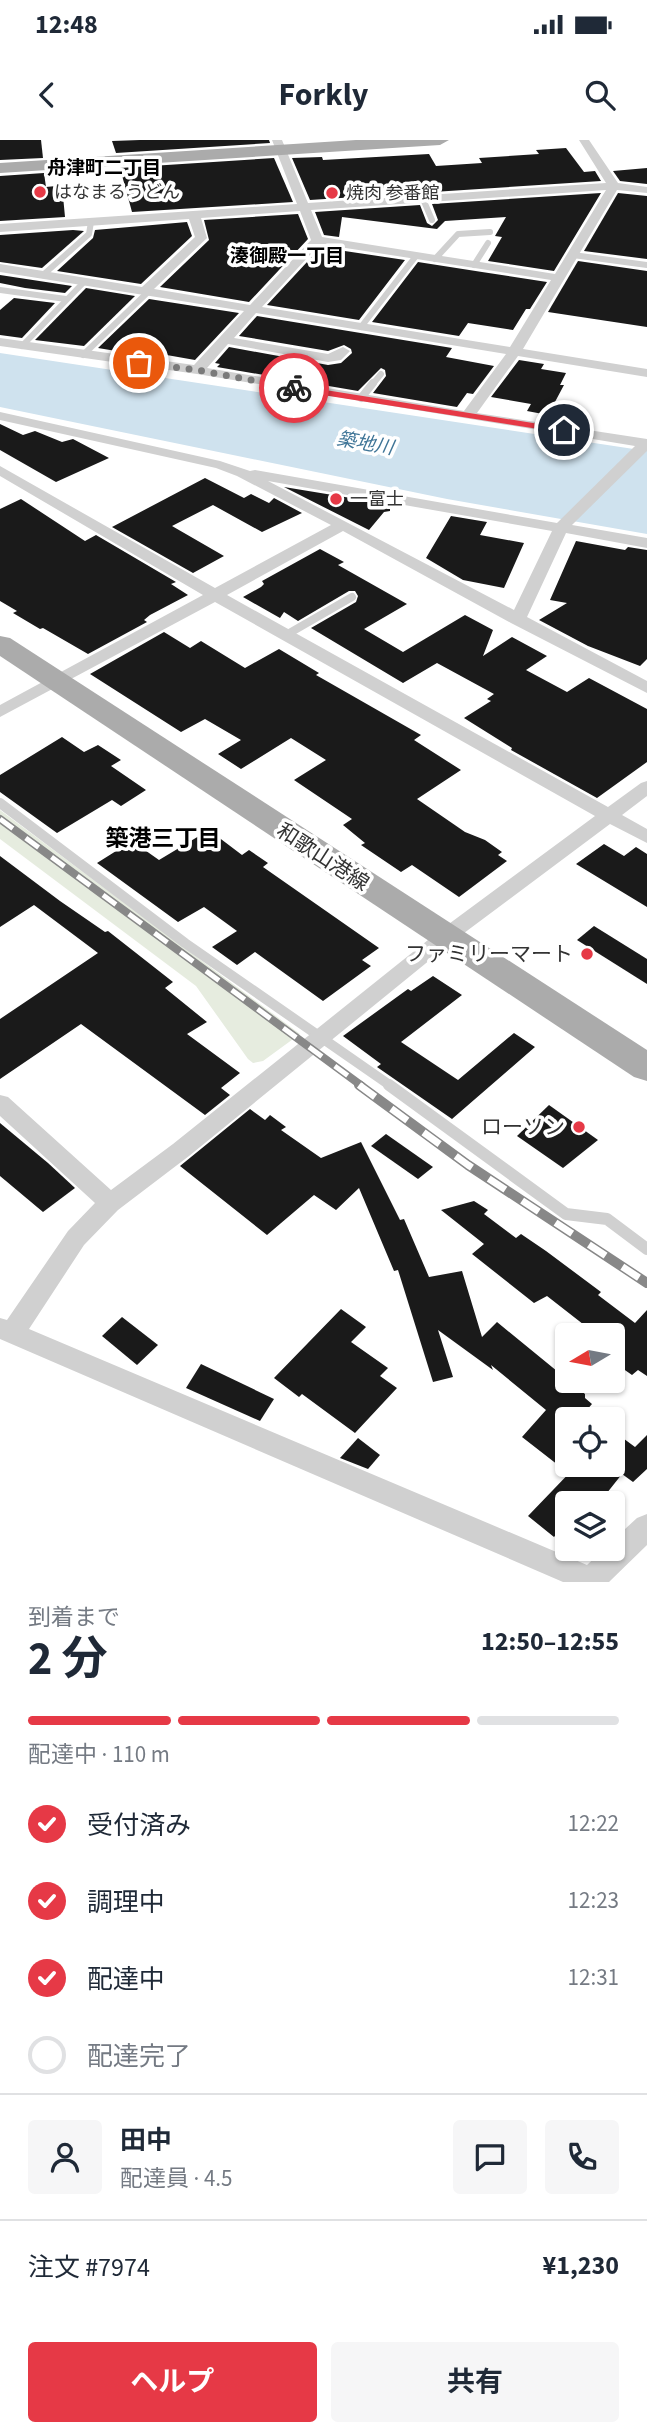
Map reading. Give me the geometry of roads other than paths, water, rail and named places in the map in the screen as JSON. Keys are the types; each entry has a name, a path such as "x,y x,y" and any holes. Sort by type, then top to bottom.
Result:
{"main road":[{"path":"0,168 279,145 440,140"},
{"name":"和歌山港線","path":"0,644 647,1068"}],"street":[{"path":"584,140 614,186"},
{"path":"279,145 317,240"},
{"path":"468,416 514,352 614,186"},
{"path":"0,228 614,186 647,190"},
{"path":"146,292 201,238 194,215"},
{"path":"317,240 559,278"},
{"path":"197,370 317,240"},
{"path":"0,268 647,373"},
{"path":"226,340 328,358 336,357 343,351"},
{"path":"0,342 197,370 646,445"},
{"path":"0,416 220,465 242,473 647,688"},
{"path":"517,620 564,525 646,445"},
{"path":"0,470 213,594 647,837"},
{"path":"242,473 271,475 489,517 564,525 647,543"},
{"path":"0,712 342,525"},
{"path":"647,787 445,937 110,1203 76,1238 6,1330 594,1581 647,1527"},
{"path":"0,1104 110,1203"}],"lane":[{"path":"423,199 432,220"},
{"path":"43,275 89,234 91,222"},
{"path":"435,259 458,234 490,232"},
{"path":"474,265 488,243"},
{"path":"573,255 647,265"},
{"path":"361,327 415,256"},
{"path":"22,346 84,282"},
{"path":"0,290 66,299"},
{"path":"83,355 146,292"},
{"path":"362,398 381,374"},
{"path":"286,635 352,597"},
{"path":"0,803 186,943 322,1036 566,1214 607,1219 647,1248"}],"water":[{"name":"築地川","path":"0,353 647,451 647,534 447,499 0,407"}],"railway":[{"path":"0,819 362,1086"},
{"path":"359,1085 468,1165 647,1283"}],"place":[{"name":"はなまるうどん","path":"40,192"},
{"name":"焼肉 参番館","path":"332,193"},
{"name":"一富士","path":"336,499"},
{"name":"ファミリーマート","path":"587,954"},
{"name":"ローソン","path":"579,1127"}],"district":[{"name":"舟津町二丁目","path":"104,168"},
{"name":"湊御殿一丁目","path":"287,256"},
{"name":"築港三丁目","path":"163,838"}]}
